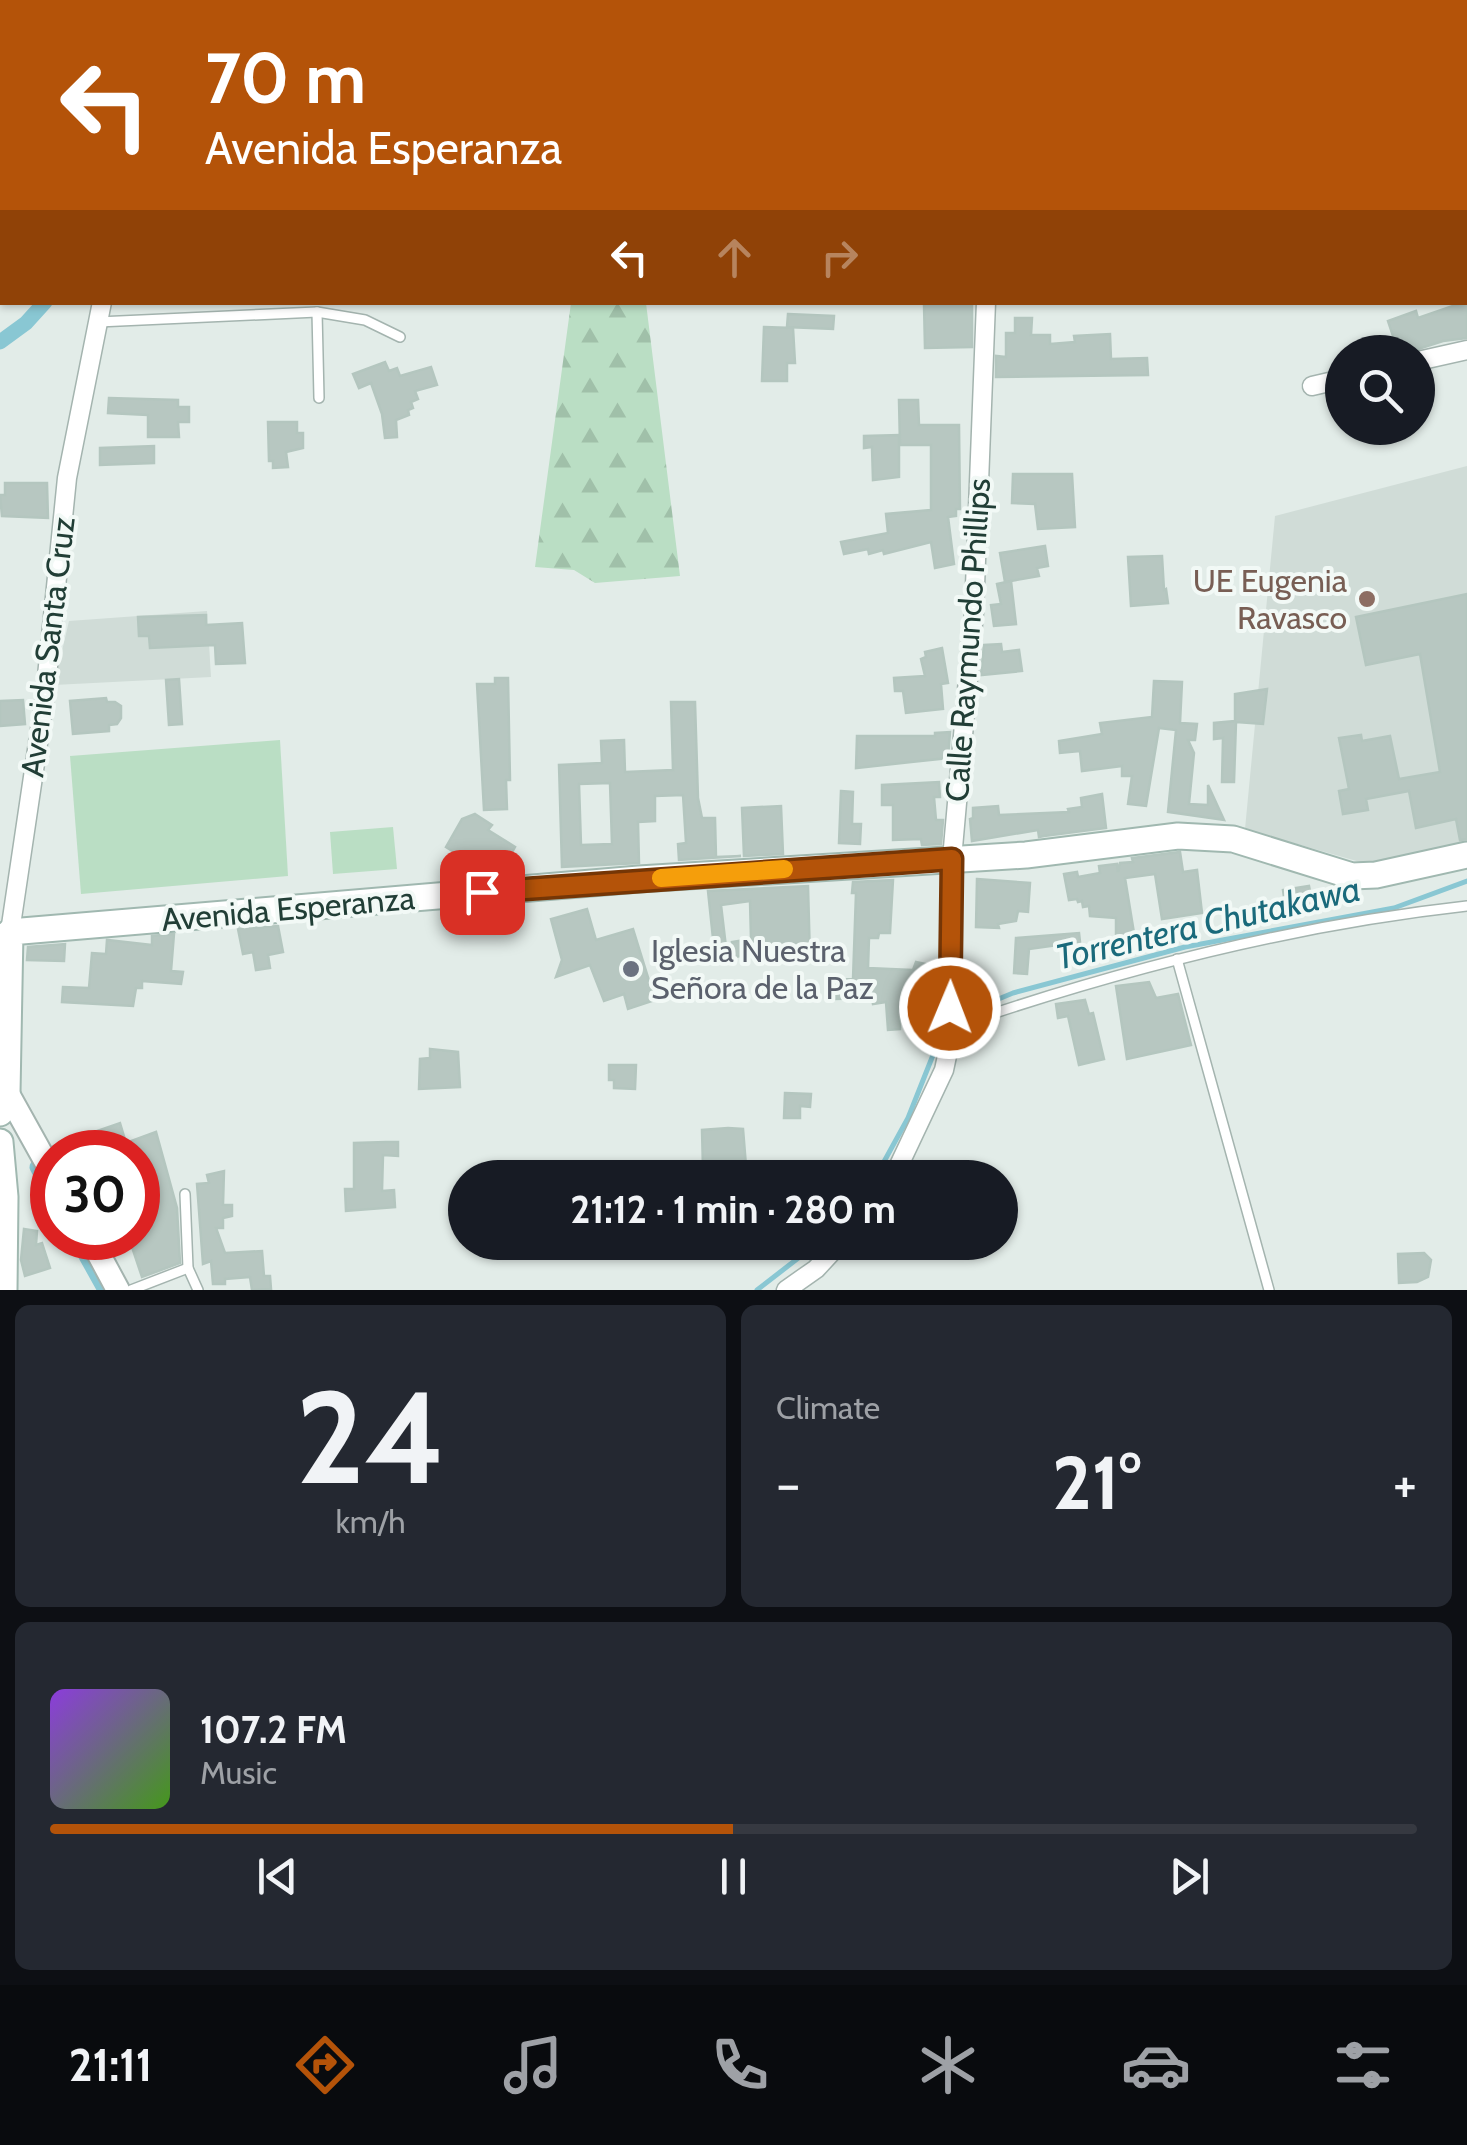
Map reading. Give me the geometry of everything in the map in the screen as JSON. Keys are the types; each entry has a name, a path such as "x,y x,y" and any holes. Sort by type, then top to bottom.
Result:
{"main road":[{"name":"Avenida Esperanza","path":"5,933 638,879 1026,855 1178,836 1233,838 1352,876 1376,875 1467,855"},
{"name":"Avenida Santa Cruz","path":"2,1095 5,933"},
{"path":"0,1142 5,1197 4,1290"}],"street":[{"name":"Avenida Santa Cruz","path":"5,933 45,696 67,478 101,305"},
{"name":"Calle Raymundo Phillips","path":"902,1160 944,1070 951,1034 952,859 974,612 986,305"},
{"path":"1435,357 1467,350"},
{"path":"1312,386 1325,383"},
{"path":"2,1095 30,1138"},
{"path":"102,1260 118,1290"},
{"path":"786,1290 824,1260"}],"lane":[{"path":"98,322 317,312 365,320 400,337"},
{"path":"317,312 319,398"},
{"path":"951,1034 962,1024 1176,959 1340,923 1467,906"},
{"path":"1176,959 1269,1290"},
{"path":"185,1194 188,1268 198,1290"},
{"path":"131,1290 188,1268"}],"shaded area":[{"name":"UE Eugenia Ravasco","path":"1467,466 1467,848 1374,866 1245,829 1275,516"},
{"path":"207,611 211,677 54,685 69,621"}],"green space":[{"path":"571,305 646,305 680,576 595,583 574,570 535,567"},
{"path":"280,740 288,876 81,894 70,756"},
{"path":"393,827 397,869 333,874 330,832"}],"building":[{"path":"924,305 972,305 972,347 925,348"},
{"path":"1467,305 1467,338 1435,344 1435,335 1393,335 1388,321 1416,311 1418,318"},
{"path":"788,314 834,316 833,329 787,327"},
{"path":"1015,318 1032,318 1031,335 1050,335 1050,344 1075,342 1074,336 1110,334 1111,359 1147,358 1148,375 996,377 996,356 1006,357 1006,333 1015,333"},
{"path":"764,327 793,328 795,363 787,363 787,381 762,381"},
{"path":"385,362 389,371 397,368 400,376 431,367 437,385 415,391 418,399 411,402 409,415 396,420 397,437 385,438 382,414 371,383 359,388 353,374"},
{"path":"109,398 178,400 178,407 189,407 189,422 178,422 179,437 148,437 148,415 108,413"},
{"path":"899,400 918,400 919,425 959,425 960,509 956,509 956,516 948,517 954,564 935,568 931,542 884,554 883,550 869,554 868,549 844,554 841,542 888,533 886,514 931,510 931,445 900,445"},
{"path":"268,422 297,422 297,433 303,433 303,448 286,452 288,467 273,468 273,461 269,461"},
{"path":"899,435 899,477 873,480 872,447 864,448 864,436"},
{"path":"154,446 154,463 100,465 100,448"},
{"path":"1013,474 1072,474 1075,527 1038,529 1035,504 1012,503"},
{"path":"5,483 47,483 48,518 2,516 0,495 5,495"},
{"path":"1045,546 1048,566 1037,568 1039,576 1005,582 1000,553"},
{"path":"1162,556 1168,603 1131,606 1128,557"},
{"path":"1011,581 1016,624 994,626 991,605 1001,604 997,584"},
{"path":"1467,594 1467,839 1460,840 1456,819 1416,828 1409,791 1366,799 1368,810 1343,814 1339,791 1349,789 1339,738 1361,735 1362,741 1390,736 1399,779 1440,772 1420,654 1366,665 1356,617"},
{"path":"206,615 206,625 242,623 245,663 216,664 215,645 150,648 149,636 139,636 138,617"},
{"path":"1001,644 1002,652 1019,650 1022,671 981,675 984,645"},
{"path":"942,648 948,683 941,684 943,709 906,713 903,691 895,691 894,678 925,676 921,659 926,657 925,652"},
{"path":"495,678 508,678 510,780 506,780 507,809 484,810 477,684 495,684"},
{"path":"179,679 182,724 169,725 166,680"},
{"path":"1154,681 1182,682 1180,723 1197,724 1195,740 1188,740 1194,753 1189,804 1208,805 1208,785 1224,820 1168,812 1176,730 1159,728 1146,806 1128,804 1132,776 1122,776 1122,766 1082,771 1080,751 1060,753 1059,741 1102,734 1100,723 1152,717"},
{"path":"1267,689 1263,724 1236,722 1234,782 1222,782 1223,738 1214,739 1214,723 1235,721 1235,694"},
{"path":"106,698 107,702 121,706 117,724 109,725 109,731 73,734 70,701"},
{"path":"23,700 25,724 0,726 0,701"},
{"path":"671,702 695,702 702,818 715,818 716,857 741,856 679,860 678,844 686,843 683,795 655,796 655,821 638,822 639,863 562,867 559,765 602,763 601,741 624,740 625,772 673,770","holes":["610,783 612,844 581,845 579,784"]},
{"path":"950,732 948,758 856,768 857,736 935,736"},
{"path":"939,782 940,797 934,797 936,820 943,820 941,844 922,845 921,839 893,840 893,805 882,805 882,785"},
{"path":"841,791 853,792 852,824 861,824 860,844 839,843"},
{"path":"1102,794 1106,828 1039,837 1038,830 972,841 973,808 998,806 999,815 1069,812 1068,809 1082,807 1081,798"},
{"path":"781,806 783,854 744,856 742,808"},
{"path":"475,814 492,825 488,830 515,847 506,863 501,860 494,871 482,864 480,868 446,847 462,819"},
{"path":"1180,852 1183,872 1197,870 1202,913 1162,919 1155,874 1125,878 1134,933 1116,937 1116,918 1090,916 1089,906 1083,907 1077,899 1069,900 1064,874 1077,872 1078,877 1100,873 1099,866 1117,864 1118,872 1120,863 1133,862 1132,858"},
{"path":"977,879 1030,883 1028,912 1018,911 1016,921 998,924 999,928 976,927"},
{"path":"893,880 890,933 869,938 868,968 913,970 916,962 939,967 939,988 935,988 933,1016 900,1018 900,1029 888,1030 886,1002 873,1004 872,998 835,999 834,980 853,979 853,882"},
{"path":"808,886 810,959 782,960 782,955 763,952 735,957 732,942 751,939 750,901 721,905 726,947 714,948 708,891"},
{"path":"1309,886 1313,907 1286,911 1283,890"},
{"path":"587,909 596,940 633,929 655,1000 628,1009 624,994 604,1001 590,965 556,977 562,960 551,919"},
{"path":"278,926 283,952 268,955 270,968 256,970 253,952 243,954 238,929"},
{"path":"1079,933 1080,942 1029,949 1027,974 1014,973 1016,938"},
{"path":"174,934 171,971 183,972 181,984 142,981 142,988 136,988 133,1006 62,1002 63,987 89,988 92,953 106,954 107,940 152,945 152,936"},
{"path":"65,944 64,961 27,960 28,947"},
{"path":"1149,982 1156,998 1178,994 1191,1045 1127,1059 1116,986"},
{"path":"1085,1000 1089,1014 1093,1013 1104,1059 1079,1065 1068,1016 1058,1018 1056,1004"},
{"path":"430,1049 458,1052 460,1087 419,1089 420,1059 430,1058"},
{"path":"609,1065 636,1065 635,1089 614,1088 614,1080 609,1080"},
{"path":"785,1093 811,1094 810,1107 800,1106 800,1118 784,1118"},
{"path":"120,1123 122,1130 100,1130"},
{"path":"743,1129 746,1160 703,1160 702,1130"},
{"path":"398,1142 398,1156 383,1155 382,1191 394,1190 395,1207 346,1211 345,1189 354,1189 354,1143"},
{"path":"160,1146 177,1208 180,1263 142,1277 136,1260 160,1260"},
{"path":"224,1171 223,1205 232,1205 232,1216 223,1218 223,1228 216,1228 225,1253 262,1251 264,1276 270,1276 271,1289 252,1290 250,1277 213,1284 211,1261 203,1264 197,1184 209,1183 207,1175"},
{"path":"24,1229 30,1230 30,1260 47,1260 50,1268 25,1276 21,1260"},
{"path":"1424,1253 1431,1260 1428,1277 1399,1283 1398,1254"}],"waterway":[{"path":"0,342 42,305"},
{"name":"Torrentera Chutakawa","path":"960,1015 1013,993 1185,947 1394,908 1467,881"},
{"name":"Torrentera Chutakawa","path":"885,1160 908,1118 941,1035"},
{"path":"88,1260 105,1290"},
{"name":"Torrentera Chutakawa","path":"757,1290 796,1260"}],"slow traffic":[{"path":"661,878 784,869"}],"place":[{"name":"UE Eugenia Ravasco","path":"1367,599"},
{"name":"Iglesia Nuestra Señora de la Paz","path":"631,969"}],"route":[{"path":"482,892 952,859 950,1008"}]}
